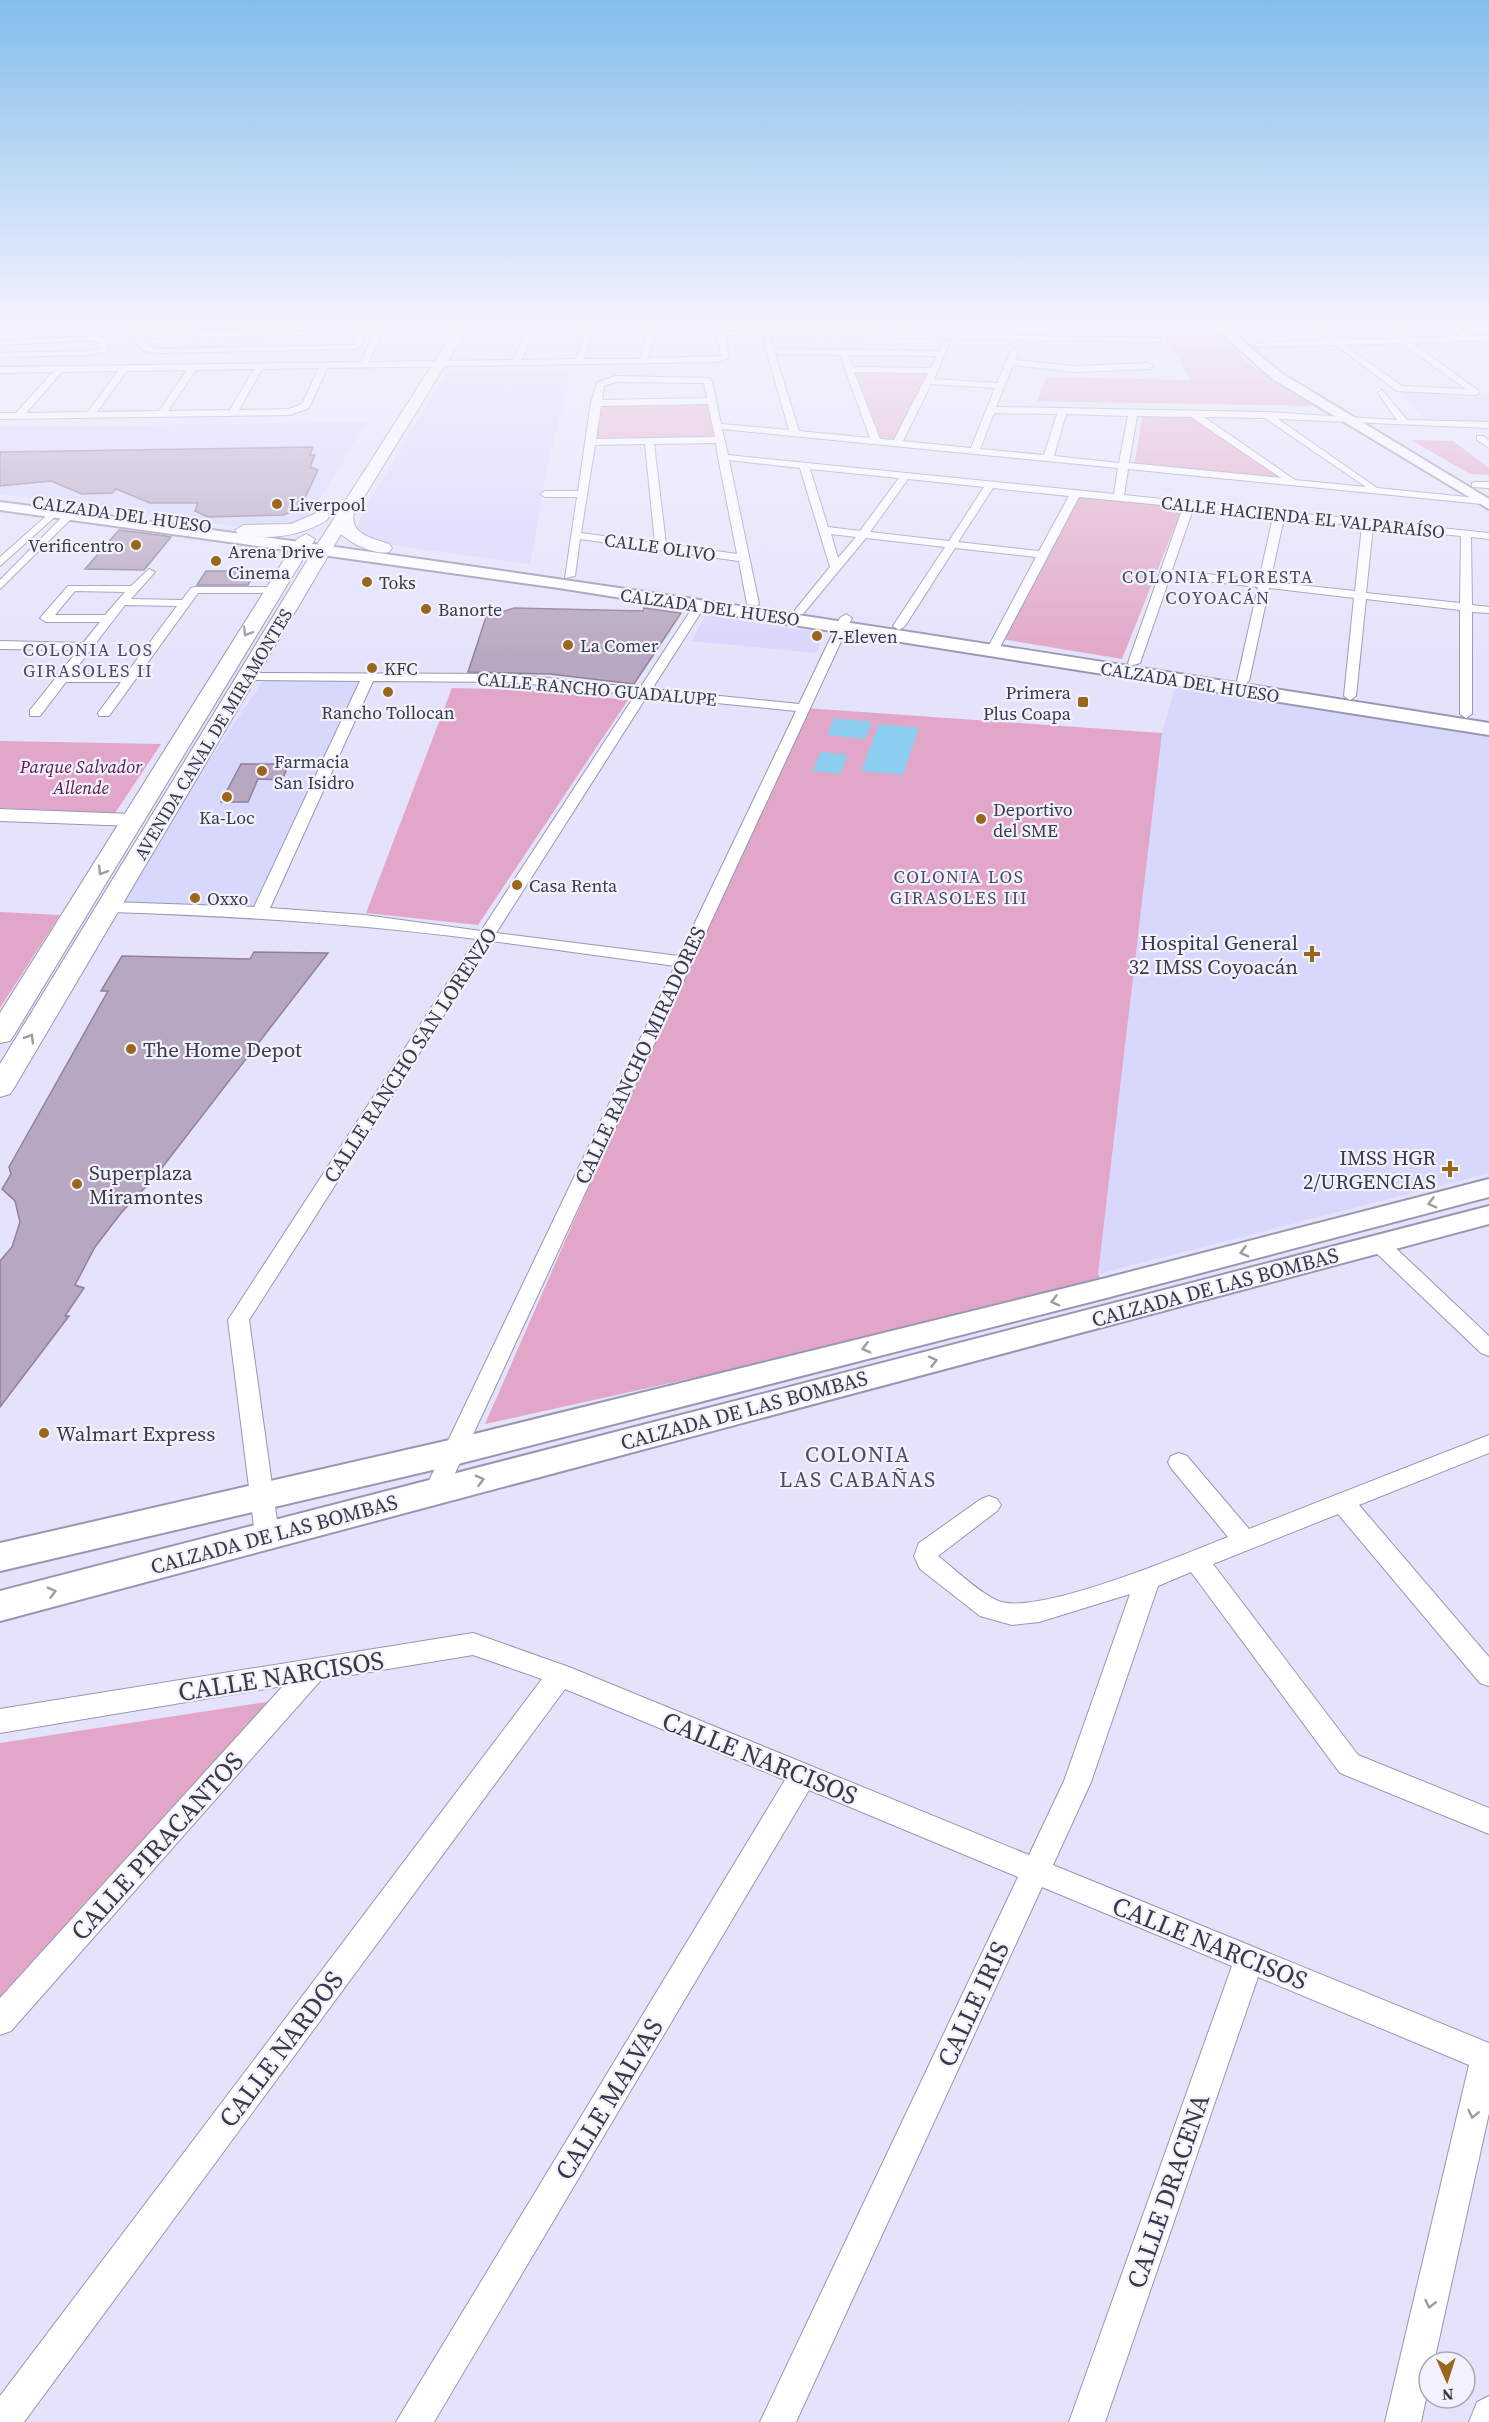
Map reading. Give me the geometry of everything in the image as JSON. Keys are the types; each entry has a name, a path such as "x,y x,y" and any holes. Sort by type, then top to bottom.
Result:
{"main road":[{"name":"AVENIDA CANAL DE MIRAMONTES","path":"0,1088 111,907 247,676 332,511 384,433"},
{"path":"1369,433 1487,500"},
{"path":"1392,433 1482,485 1487,500"},
{"name":"CALZADA DEL HUESO","path":"0,498 244,530 315,544 699,606 843,623 1489,729"},
{"name":"CALZADA DEL HUESO","path":"0,506 315,544 383,548 753,604 843,623 899,626 995,647 1134,663 1489,717"},
{"path":"244,530 286,529 309,523 332,511 350,534 383,548"},
{"name":"AVENIDA CANAL DE MIRAMONTES","path":"0,1035 273,591 315,544"},
{"name":"CALZADA DE LAS BOMBAS","path":"0,1557 454,1452 1489,1188"},
{"name":"CALZADA DE LAS BOMBAS","path":"0,1606 1489,1215"},
{"path":"200,1553 235,1531 250,1517 261,1495"}],"street":[{"path":"569,576 591,433"},
{"path":"719,433 753,604"},
{"path":"786,433 1487,500"},
{"path":"873,433 876,442"},
{"path":"897,444 902,433"},
{"path":"974,451 982,433"},
{"path":"1048,459 1056,433"},
{"path":"1118,498 1130,433"},
{"path":"1221,433 1292,481"},
{"path":"1292,433 1377,490"},
{"path":"1489,437 1480,438 1489,445"},
{"path":"590,442 719,440"},
{"path":"649,441 661,547"},
{"name":"CALLE HACIENDA EL VALPARAÍSO","path":"723,457 1489,536"},
{"path":"804,466 836,568"},
{"path":"799,612 861,537 906,476"},
{"path":"899,626 990,485"},
{"path":"545,494 582,494"},
{"path":"995,647 1075,494"},
{"path":"1134,663 1189,506"},
{"path":"2,560 62,514"},
{"path":"0,586 62,514"},
{"path":"1243,681 1279,514"},
{"path":"1350,696 1368,523"},
{"path":"825,533 1041,558"},
{"path":"1466,534 1466,714"},
{"name":"CALLE OLIVO","path":"575,535 744,558"},
{"path":"1166,570 1466,604 1489,610"},
{"path":"0,572 13,572"},
{"path":"35,713 108,619 149,572"},
{"path":"108,619 46,618 72,588 135,589"},
{"path":"104,713 195,590 273,591"},
{"path":"122,602 185,603"},
{"path":"1466,604 1489,603"},
{"name":"CALLE RANCHO SAN LORENZO","path":"267,1535 238,1320 699,606"},
{"name":"CALLE RANCHO MIRADORES","path":"436,1491 843,623"},
{"path":"0,645 86,647"},
{"name":"CALLE RANCHO GUADALUPE","path":"247,676 511,678 802,708"},
{"path":"260,912 368,677"},
{"path":"63,678 129,678"},
{"path":"0,815 130,827"},
{"path":"0,827 130,827"},
{"path":"111,907 260,912 365,920 684,962"},
{"path":"1379,1244 1489,1348"},
{"path":"989,1505 927,1550 926,1556 929,1562 989,1609 1012,1615 1039,1612 1148,1579 1488,1447"},
{"path":"1179,1462 1244,1540"},
{"path":"1342,1502 1489,1675"},
{"path":"1196,1560 1349,1764 1489,1821"},
{"name":"CALLE IRIS","path":"778,2422 1077,1782 1148,1579"},
{"name":"CALLE NARCISOS","path":"0,1721 473,1644 560,1675 1488,2058"},
{"name":"CALLE PIRACANTOS","path":"0,2020 314,1671"},
{"name":"CALLE NARDOS","path":"2,2422 560,1675"},
{"name":"CALLE MALVAS","path":"414,2422 803,1776"},
{"name":"CALLE DRACENA","path":"1087,2422 1249,1959"},
{"path":"1403,2422 1488,2058"},
{"path":"1487,2422 1489,2414"}],"shaded area":[{"path":"0,433 361,433 305,521 286,528 255,529 0,494"},
{"path":"410,433 556,433 530,564 368,540 356,529 364,510"},
{"path":"706,615 825,633 816,653 691,641"},
{"path":"266,676 375,678 255,913 111,907"},
{"name":"Hospital General 32 IMSS Coyoacán","path":"1176,685 1489,735 1489,1173 1098,1274 1162,733"},
{"path":"834,718 872,722 865,739 827,735"},
{"path":"879,724 919,728 903,775 861,771"},
{"path":"821,752 848,755 840,774 812,771"}],"green space":[{"path":"596,433 717,433 718,439 595,440"},
{"path":"874,433 901,433 896,442 876,440"},
{"path":"1140,433 1217,433 1286,479 1134,466"},
{"path":"1411,440 1453,441 1489,468 1489,475 1470,474"},
{"path":"1078,495 1183,506 1122,659 1001,639"},
{"path":"452,688 529,690 628,700 478,925 366,913"},
{"path":"805,708 1162,733 1098,1274 1105,1287 485,1424 689,958"},
{"name":"Parque Salvador Allende","path":"0,741 161,744 115,813 0,808"},
{"path":"0,912 60,915 0,1008"},
{"path":"273,1701 0,2007 0,1743"}],"building":[{"path":"313,447 310,455 315,455 310,467 318,470 300,509 283,515 208,517 195,511 198,503 150,503 116,489 112,493 82,494 51,481 0,486 0,452"},
{"name":"Verificentro","path":"119,530 171,537 144,570 85,569"},
{"path":"206,571 256,571 248,585 197,585"},
{"name":"La Comer","path":"514,608 643,611 644,608 681,613 634,684 550,674 468,672 486,617"},
{"path":"241,764 289,764 282,780 258,779 248,802 221,802"},
{"name":"Superplaza Miramontes","path":"254,952 328,953 154,1178 121,1213 95,1247 75,1285 84,1288 65,1316 69,1316 0,1407 0,1261 12,1247 20,1222 15,1201 2,1189 11,1174 9,1167 108,991 101,991 122,956 250,959"}],"place":[{"name":"Liverpool","path":"277,504"},
{"name":"Verificentro","path":"136,545"},
{"name":"Arena Drive Cinema","path":"216,561"},
{"name":"Toks","path":"367,582"},
{"name":"Banorte","path":"426,609"},
{"name":"7-Eleven","path":"817,636"},
{"name":"La Comer","path":"568,645"},
{"name":"KFC","path":"372,668"},
{"name":"Rancho Tollocan","path":"388,692"},
{"name":"Primera Plus Coapa","path":"1083,702"},
{"name":"Farmacia San Isidro","path":"262,771"},
{"name":"Ka-Loc","path":"227,797"},
{"name":"Deportivo del SME","path":"981,819"},
{"name":"Casa Renta","path":"517,885"},
{"name":"Oxxo","path":"195,898"},
{"name":"Hospital General 32 IMSS Coyoacán","path":"1312,954"},
{"name":"The Home Depot","path":"131,1049"},
{"name":"IMSS HGR 2/URGENCIAS","path":"1450,1169"},
{"name":"Superplaza Miramontes","path":"77,1184"},
{"name":"Walmart Express","path":"44,1433"}],"district":[{"name":"COLONIA FLORESTA COYOACÁN","path":"1218,586"},
{"name":"COLONIA LOS GIRASOLES II","path":"88,659"},
{"name":"COLONIA LOS GIRASOLES III","path":"959,886"},
{"name":"COLONIA LAS CABAÑAS","path":"858,1466"}]}
